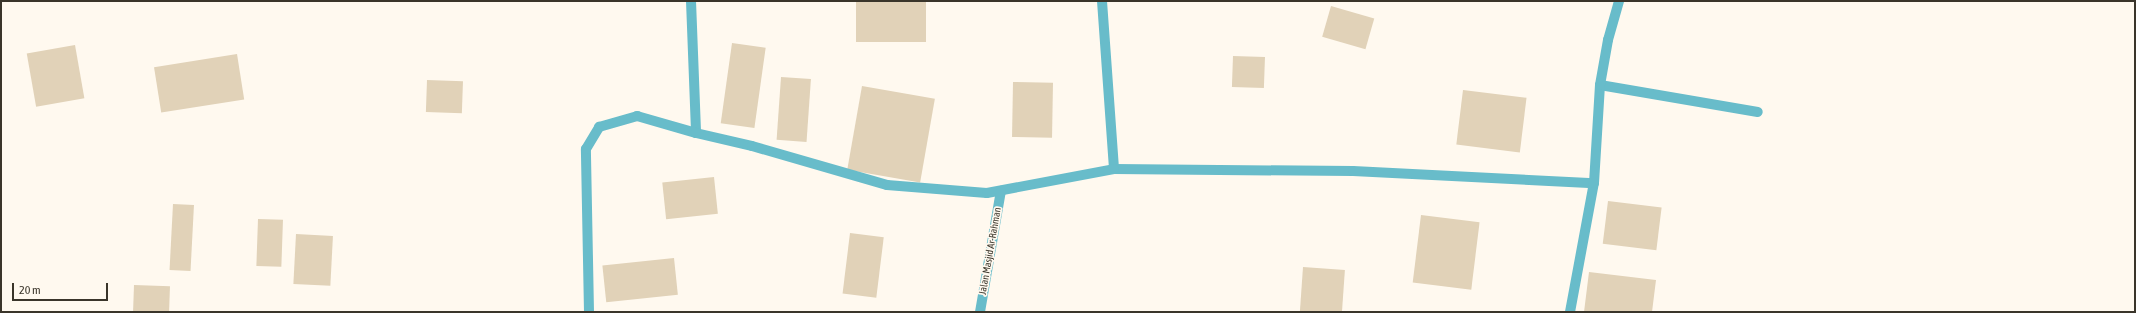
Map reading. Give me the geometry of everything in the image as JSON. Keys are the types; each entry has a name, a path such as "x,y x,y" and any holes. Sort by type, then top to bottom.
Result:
{"street":[{"path":"691,1 696,133"},
{"path":"1102,1 1114,168"},
{"path":"1570,312 1594,183 1600,85 1608,40 1619,1"},
{"path":"1600,85 1758,112"},
{"path":"589,312 586,149 599,127 638,116 696,133 752,146 887,186 987,193 1114,168 1353,171 1594,183"},
{"name":"Jalan Masjid Ar-Rahman","path":"980,312 1001,191"}],"building":[{"path":"856,1 926,1 926,42 856,42"},
{"path":"1331,6 1374,18 1365,49 1322,37"},
{"path":"732,43 766,48 754,128 721,123"},
{"path":"75,45 84,98 36,107 27,54"},
{"path":"237,54 244,99 161,113 154,67"},
{"path":"1233,56 1265,57 1264,88 1232,87"},
{"path":"781,77 811,79 807,142 777,140"},
{"path":"427,80 463,81 462,113 426,112"},
{"path":"1013,82 1053,83 1052,138 1012,137"},
{"path":"862,86 935,99 920,183 847,170"},
{"path":"1463,90 1527,98 1520,152 1456,145"},
{"path":"714,177 718,214 666,219 662,182"},
{"path":"1608,201 1662,208 1656,250 1603,244"},
{"path":"173,204 194,205 191,271 170,270"},
{"path":"1421,215 1480,222 1471,290 1413,282"},
{"path":"258,219 283,220 281,267 256,266"},
{"path":"850,233 884,237 876,298 843,294"},
{"path":"296,234 333,236 330,286 293,284"},
{"path":"674,258 678,295 606,302 602,266"},
{"path":"1303,267 1345,270 1342,312 1300,312"},
{"path":"1589,272 1656,280 1652,312 1584,312"},
{"path":"134,285 170,286 169,312 133,312"}]}
